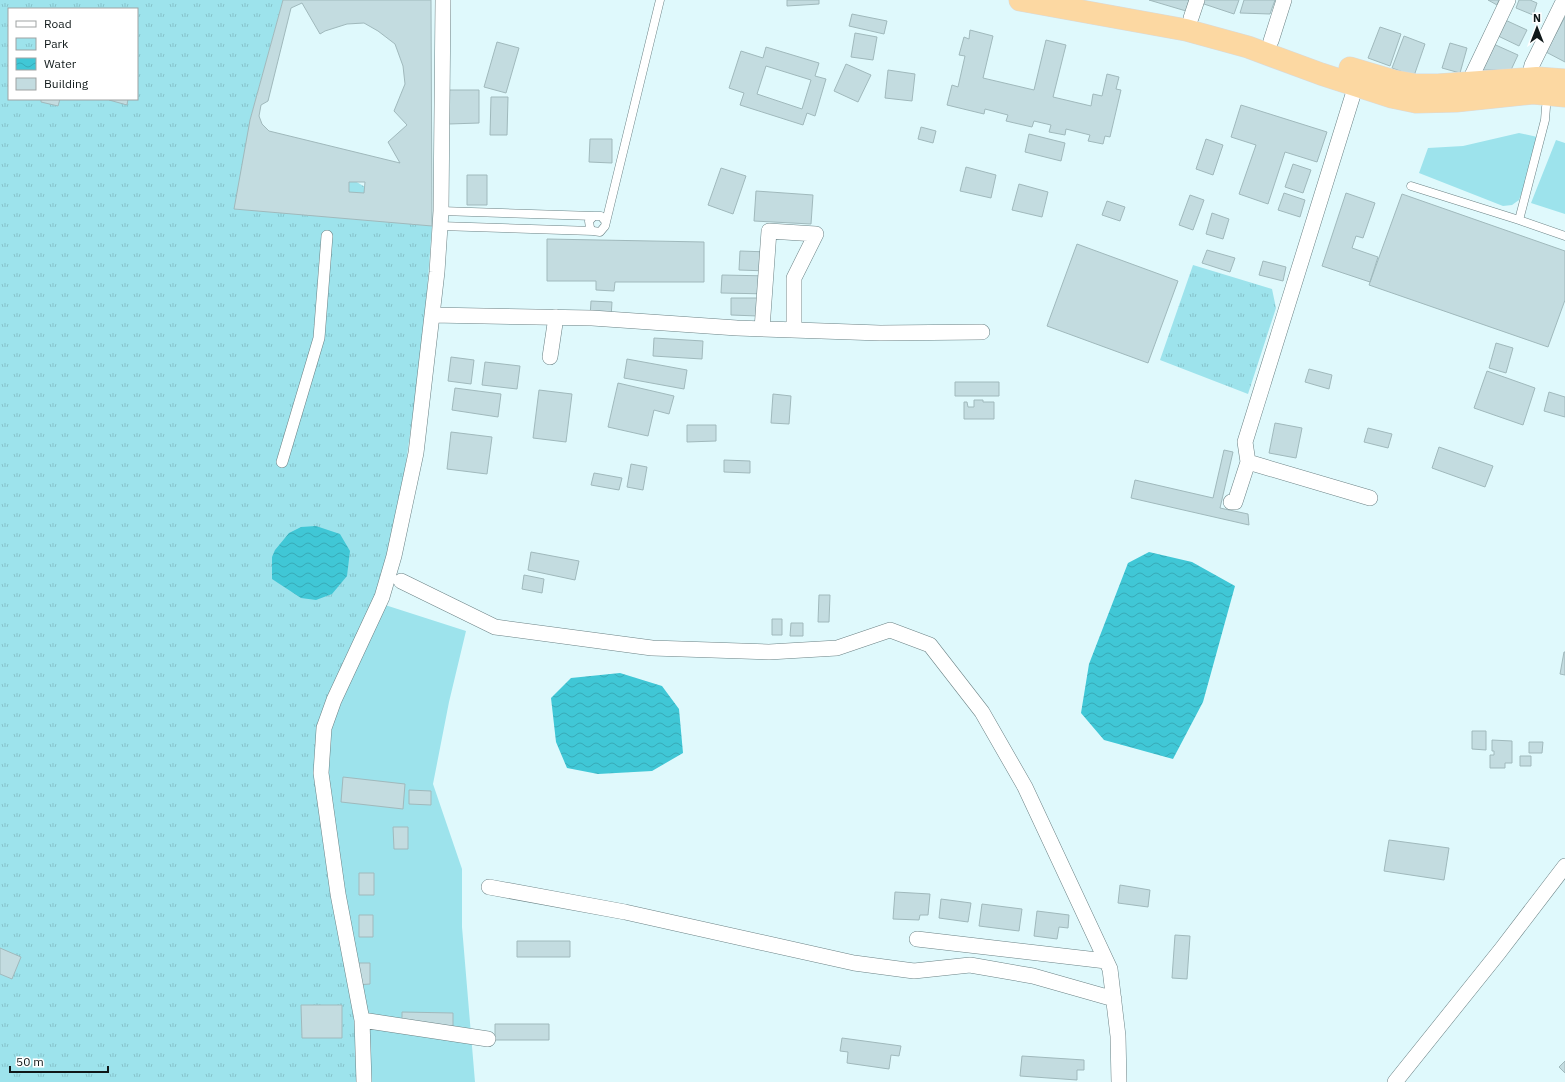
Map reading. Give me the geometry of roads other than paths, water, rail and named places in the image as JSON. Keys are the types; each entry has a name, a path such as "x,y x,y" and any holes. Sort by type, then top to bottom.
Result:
{"highway":[{"path":"1020,0 1186,30 1248,47 1392,97 1416,102 1456,101 1533,93 1565,96"},
{"path":"1093,0 1194,9 1231,28 1359,71 1394,81 1416,85 1537,78 1565,80"}],"street":[{"path":"364,1082 362,1020 338,894 321,773 324,728 334,700 382,597 394,556 416,453 437,272 440,218 443,0"},
{"path":"1271,41 1284,0"},
{"path":"1469,82 1508,0"},
{"path":"1537,78 1532,74 1532,64 1564,0"},
{"path":"1231,502 1235,502 1248,462 1245,442 1356,85"},
{"path":"762,329 769,231 816,234 794,278 794,330"},
{"path":"282,462 320,338 327,236"},
{"path":"432,315 592,318 762,329 880,333 982,332"},
{"path":"550,357 556,317"},
{"path":"1248,462 1370,498"},
{"path":"401,581 495,627 652,648 769,652 837,648 890,630 930,645 982,712 1024,787 1110,969 1118,1036 1119,1082"},
{"path":"1395,1082 1500,951 1565,866"},
{"path":"489,887 625,912 854,963 914,971 970,965 1033,976 1114,999"},
{"path":"917,939 1106,961"},
{"path":"362,1020 488,1039"}],"lane":[{"path":"440,218 600,232 606,226 660,0"},
{"path":"1519,220 1546,107"},
{"path":"1410,186 1565,236"},
{"path":"593,231 589,225 591,218 594,216"},
{"path":"440,218 601,216 606,222 606,226"}],"water":[{"path":"316,526 340,534 350,551 347,576 332,594 316,600 301,598 272,579 272,557 275,550 289,533 301,527"},
{"path":"1149,552 1192,562 1235,586 1203,702 1173,759 1104,740 1081,713 1089,664 1128,563"},
{"path":"620,673 662,686 679,709 683,753 652,771 598,774 567,768 556,742 551,698 571,678"}]}
